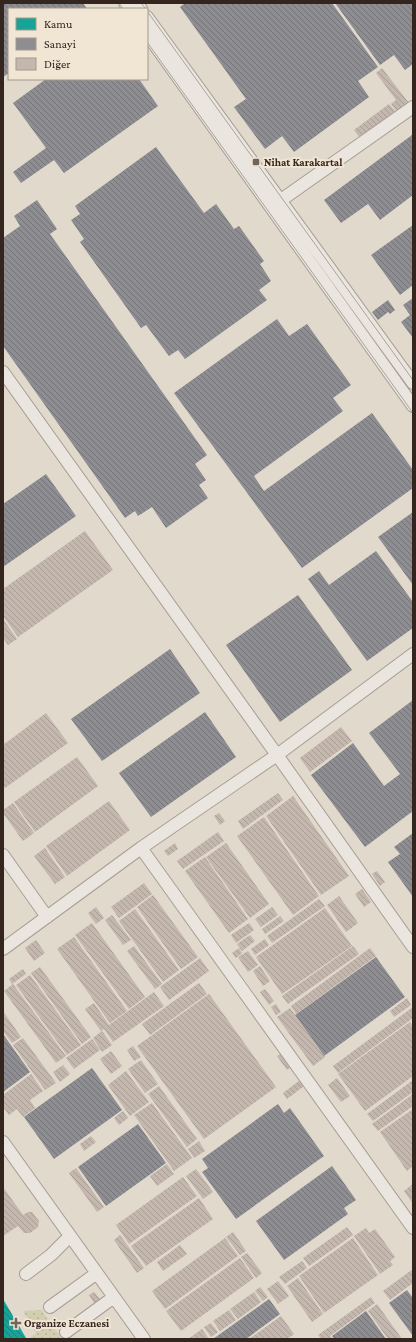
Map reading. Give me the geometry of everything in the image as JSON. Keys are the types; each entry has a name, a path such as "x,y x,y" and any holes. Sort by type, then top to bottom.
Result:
{"street":[{"path":"148,18 413,406"},
{"path":"148,35 413,383"},
{"path":"276,204 413,107"},
{"path":"3,372 413,947"},
{"path":"3,948 141,848 277,755 413,654"},
{"path":"141,848 413,1228"},
{"path":"3,855 47,917"},
{"path":"3,1142 144,1339"},
{"path":"26,1274 52,1256 70,1236"},
{"path":"50,1307 97,1273"},
{"path":"66,1332 114,1297"}],"shaded area":[{"path":"42,1310 52,1327 65,1339 28,1339 36,1333 23,1311"}],"building: Kamu":[{"path":"3,1299 26,1338 3,1339"}],"building: Sanayi":[{"path":"3,3 83,3 86,8 8,8 8,74 3,77"},
{"path":"185,3 332,3 378,67 358,81 369,97 294,152 282,136 265,149 234,107 246,99 180,7"},
{"path":"335,3 413,3 413,64 405,70 394,55 380,65"},
{"path":"45,80 140,80 158,106 64,173 54,160 21,183 13,172 46,148 13,103"},
{"path":"412,135 413,195 380,220 368,204 341,223 324,200"},
{"path":"156,147 204,213 216,204 234,229 239,226 264,261 260,264 271,281 259,290 267,300 185,359 178,350 169,356 146,325 141,328 80,242 84,239 71,220 80,214 75,206"},
{"path":"37,200 57,229 50,234 207,455 195,464 206,480 199,485 208,498 166,528 152,507 138,516 135,511 125,518 3,346 3,238 20,226 14,216"},
{"path":"413,225 413,285 400,295 371,255"},
{"path":"413,298 413,338 401,322 410,315 403,305"},
{"path":"388,300 395,310 390,314 388,312 378,320 372,312"},
{"path":"277,319 289,336 307,324 351,385 333,398 343,411 254,476 264,491 372,413 413,470 413,488 302,568 174,393"},
{"path":"46,474 76,516 3,567 3,504"},
{"path":"413,512 413,585 378,537"},
{"path":"376,551 413,602 413,628 367,661 308,579 319,571 329,585"},
{"path":"298,595 352,670 280,722 226,645"},
{"path":"170,649 200,693 102,761 71,719"},
{"path":"413,700 413,811 365,847 311,775 353,743 384,786 400,774 369,733"},
{"path":"205,712 236,757 151,817 119,773"},
{"path":"413,833 413,897 388,862 400,854 394,847"},
{"path":"376,957 405,997 324,1056 295,1015"},
{"path":"3,1034 30,1072 3,1092"},
{"path":"92,1068 122,1110 54,1159 24,1117"},
{"path":"278,1104 284,1113 290,1108 324,1156 236,1219 202,1172 208,1168 202,1159"},
{"path":"138,1124 166,1163 106,1206 78,1167"},
{"path":"332,1166 356,1200 344,1208 348,1214 284,1260 256,1221"},
{"path":"407,1290 413,1298 413,1336 389,1303"},
{"path":"269,1299 280,1314 246,1339 213,1339"},
{"path":"366,1311 386,1339 334,1339 332,1336"}],"building: Diğer":[{"path":"382,68 409,103 397,112 391,104 396,100 376,73"},
{"path":"389,104 395,111 360,138 354,130"},
{"path":"85,531 113,570 18,637 3,616 3,589"},
{"path":"3,619 17,639 8,645 3,638"},
{"path":"46,713 68,743 5,788 3,784 3,745"},
{"path":"341,727 352,741 310,772 300,758"},
{"path":"77,757 98,786 35,832 14,802"},
{"path":"278,793 283,800 243,829 238,821"},
{"path":"293,796 349,876 321,895 266,816"},
{"path":"109,801 130,830 67,876 46,846"},
{"path":"13,803 34,833 23,841 3,813 3,810"},
{"path":"219,813 225,821 220,825 214,816"},
{"path":"264,817 319,896 293,915 237,836"},
{"path":"218,832 224,841 183,869 177,861"},
{"path":"175,843 178,849 168,856 164,851"},
{"path":"226,843 269,904 250,918 206,857"},
{"path":"45,848 65,877 55,884 34,856"},
{"path":"205,857 248,919 229,933 185,871"},
{"path":"377,871 385,882 380,886 372,874"},
{"path":"144,883 152,894 119,918 111,907"},
{"path":"362,889 371,902 364,907 355,894"},
{"path":"153,895 198,957 181,969 137,907"},
{"path":"339,896 358,923 346,932 327,905"},
{"path":"319,899 325,906 272,943 267,936"},
{"path":"96,907 104,918 96,924 88,913"},
{"path":"272,907 278,915 261,927 255,919"},
{"path":"325,908 352,946 282,994 256,957"},
{"path":"135,909 179,970 163,982 119,921"},
{"path":"112,915 131,940 123,945 105,920"},
{"path":"280,916 284,921 265,934 262,929"},
{"path":"92,923 145,997 129,1009 75,935"},
{"path":"249,923 254,930 236,943 231,935"},
{"path":"250,935 255,941 242,951 237,944"},
{"path":"74,937 127,1011 110,1023 57,949"},
{"path":"265,939 269,945 255,955 251,949"},
{"path":"36,940 45,953 34,961 25,948"},
{"path":"134,946 162,984 155,989 127,951"},
{"path":"353,946 359,954 288,1004 282,996"},
{"path":"239,948 242,953 236,958 232,953"},
{"path":"370,948 376,956 296,1014 291,1006"},
{"path":"248,951 258,965 248,972 238,957"},
{"path":"200,958 209,971 169,1000 160,987"},
{"path":"260,966 270,981 263,986 253,971"},
{"path":"40,967 91,1037 82,1044 31,973"},
{"path":"23,969 26,974 12,984 9,979"},
{"path":"30,975 81,1045 67,1055 16,985"},
{"path":"199,983 207,994 150,1035 142,1024"},
{"path":"13,984 66,1056 56,1063 4,991"},
{"path":"265,989 274,1001 269,1005 260,992"},
{"path":"154,992 164,1006 113,1042 104,1029 101,1031 85,1009 94,1003 109,1025"},
{"path":"209,994 276,1087 204,1139 137,1046"},
{"path":"407,998 411,1005 394,1017 390,1011"},
{"path":"276,1004 281,1012 276,1015 271,1007"},
{"path":"413,1007 413,1018 338,1073 333,1066"},
{"path":"290,1008 325,1057 313,1066 277,1017"},
{"path":"3,1011 21,1037 12,1043 3,1031"},
{"path":"410,1022 413,1027 413,1076 365,1111 338,1074"},
{"path":"102,1031 112,1045 102,1052 93,1038"},
{"path":"23,1038 56,1083 45,1090 13,1045"},
{"path":"92,1039 100,1050 74,1069 66,1058"},
{"path":"133,1046 141,1057 134,1061 127,1050"},
{"path":"111,1051 122,1066 111,1074 100,1059"},
{"path":"283,1052 293,1065 287,1070 277,1056"},
{"path":"141,1060 158,1084 145,1093 128,1069"},
{"path":"63,1065 70,1074 60,1082 53,1072"},
{"path":"126,1071 149,1102 130,1116 108,1085"},
{"path":"31,1074 43,1091 30,1100 35,1108 23,1117 17,1109 9,1115 3,1107 3,1095"},
{"path":"337,1078 350,1096 341,1102 328,1085"},
{"path":"300,1080 304,1086 287,1099 283,1093"},
{"path":"413,1080 413,1092 373,1121 367,1114"},
{"path":"159,1086 197,1139 187,1147 148,1094"},
{"path":"413,1094 413,1106 378,1131 372,1124"},
{"path":"152,1103 192,1158 174,1171 134,1115"},
{"path":"413,1109 413,1166 407,1171 380,1132"},
{"path":"123,1111 128,1118 119,1125 114,1118"},
{"path":"91,1136 96,1142 84,1151 80,1144"},
{"path":"199,1141 205,1151 194,1158 188,1149"},
{"path":"167,1164 174,1174 157,1186 150,1176"},
{"path":"76,1168 104,1207 97,1212 69,1173"},
{"path":"196,1169 213,1192 203,1199 186,1176"},
{"path":"183,1177 197,1196 129,1244 116,1225"},
{"path":"413,1184 413,1204 404,1191"},
{"path":"3,1187 23,1215 28,1212 32,1212 39,1221 38,1227 30,1233 24,1233 18,1226 3,1236"},
{"path":"199,1198 213,1219 146,1266 131,1246"},
{"path":"347,1227 353,1235 309,1266 303,1258"},
{"path":"366,1228 369,1233 375,1229 395,1257 390,1261 393,1265 380,1274 354,1236"},
{"path":"233,1232 246,1251 240,1255 226,1237"},
{"path":"120,1235 144,1268 137,1273 114,1240"},
{"path":"225,1238 238,1256 165,1309 152,1291"},
{"path":"353,1238 378,1275 324,1313 299,1276"},
{"path":"180,1245 187,1254 163,1271 157,1262"},
{"path":"247,1253 262,1273 256,1278 241,1257"},
{"path":"240,1258 254,1278 181,1331 166,1311"},
{"path":"302,1261 307,1268 285,1284 279,1277"},
{"path":"413,1269 413,1283 390,1300 383,1291"},
{"path":"298,1278 323,1314 312,1322 287,1286"},
{"path":"278,1281 289,1296 278,1304 267,1289"},
{"path":"260,1287 268,1297 263,1301 255,1291"},
{"path":"94,1292 100,1299 94,1303 89,1295"},
{"path":"254,1292 261,1302 238,1319 230,1309"},
{"path":"371,1297 375,1303 330,1336 332,1339 321,1339 318,1335"},
{"path":"377,1304 402,1339 388,1339 368,1311"},
{"path":"229,1310 236,1320 220,1331 213,1321"},
{"path":"281,1316 294,1334 287,1339 249,1339"},
{"path":"211,1323 218,1332 211,1337 204,1327"},
{"path":"202,1329 209,1339 188,1339"}],"tram line":[{"path":"119,3 122,8"},
{"path":"141,3 145,8"},
{"path":"148,12 413,380"},
{"path":"148,43 413,413"}],"place":[{"name":"Nihat Karakartal","path":"256,162"},
{"name":"Organize Eczanesi","path":"16,1323"}]}
